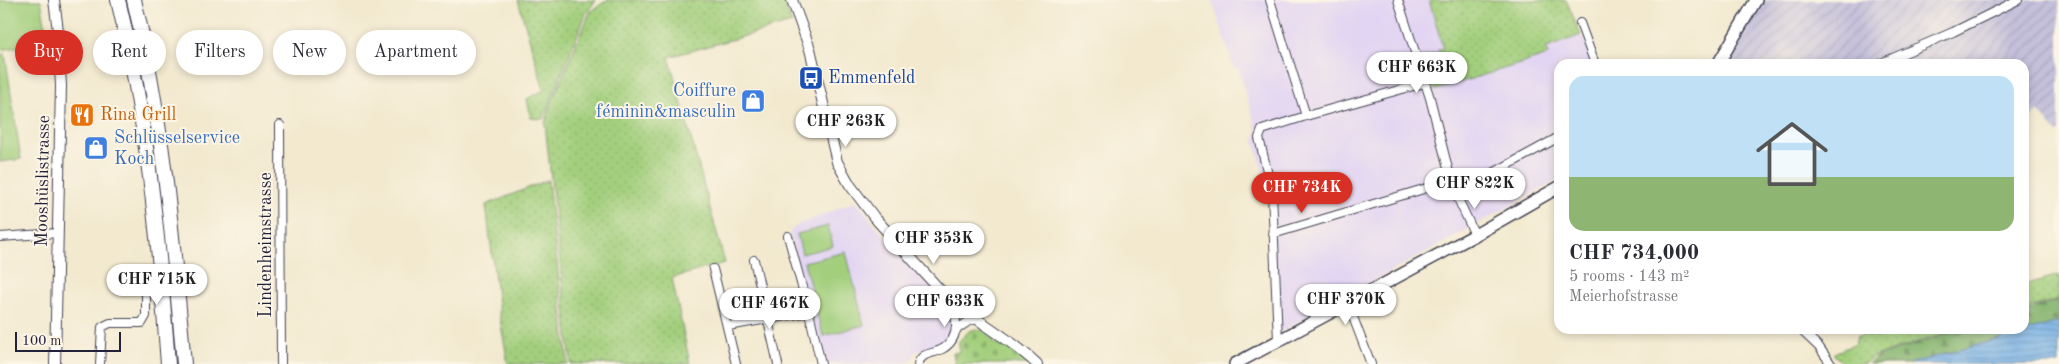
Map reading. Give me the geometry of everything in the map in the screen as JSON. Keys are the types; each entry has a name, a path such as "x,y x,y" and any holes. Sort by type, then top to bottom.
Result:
{"highway":[{"path":"118,0 132,56 153,194 168,364"},
{"path":"134,0 147,54 168,191 184,364"}],"main road":[{"path":"1721,59 1756,0"},
{"path":"1235,364 1475,235 1554,189"}],"street":[{"name":"Mooshüslistrasse","path":"54,0 61,86 55,364"},
{"path":"792,0 810,49 837,162 850,185 874,217 950,300 1021,350 1037,364"},
{"path":"1270,0 1306,116"},
{"path":"1398,0 1430,98 1455,194 1475,235"},
{"path":"1891,59 1953,32 2018,0"},
{"path":"1580,24 1593,59"},
{"path":"1278,341 1272,191 1259,138 1262,130 1424,83"},
{"name":"Lindenheimstrasse","path":"280,125 281,364"},
{"path":"1455,194 1554,140"},
{"path":"1273,234 1437,185 1452,183"},
{"path":"0,237 58,234"},
{"path":"788,236 809,312 820,364"},
{"path":"754,260 778,364"},
{"path":"713,269 736,364"},
{"path":"100,364 102,326 110,323 142,323 146,316 146,289"},
{"path":"950,300 956,314 956,330"},
{"path":"1348,304 1371,364"},
{"path":"728,326 809,312"},
{"path":"918,364 924,355 940,351 948,345 956,330 969,321 977,319"},
{"path":"1805,334 1819,347 1831,364"}],"shaded area":[{"path":"1212,0 1429,0 1443,48 1439,52 1421,58 1431,86 1436,90 1547,55 1546,49 1549,47 1581,35 1594,59 1554,59 1554,182 1271,337 1273,325 1268,189 1254,140 1257,131 1238,68 1234,68"},
{"path":"1762,0 2059,0 2059,132 2057,133 2038,111 2029,120 2029,59 1728,58"},
{"path":"856,201 946,306 953,317 951,335 945,344 915,352 910,362 899,364 823,364 790,233 796,226"}],"green space":[{"path":"0,0 41,0 46,30 15,30 15,48 0,50"},
{"path":"518,0 596,0 586,14 543,119 531,118 527,99 544,90"},
{"path":"607,0 783,0 792,23 669,57 725,263 672,278 690,364 571,364 545,123 550,106 590,12"},
{"path":"1429,0 1566,0 1581,35 1549,47 1546,49 1548,55 1436,90 1431,87 1421,58 1439,52 1438,49 1443,48"},
{"path":"5,54 21,159 0,162 0,55"},
{"path":"548,180 568,364 508,364 499,313 486,205"},
{"path":"828,226 833,246 802,254 797,234"},
{"path":"846,252 864,325 823,336 804,262"},
{"path":"2059,275 2059,299 2029,308 2029,284"},
{"path":"2059,300 2059,322 2029,330 2029,309"},
{"path":"976,329 988,334 995,344 1015,350 1030,364 955,364 953,353 959,352 959,341 969,331"},
{"path":"1864,334 1943,334 1874,356 1864,364 1844,364 1834,353 1855,344 1857,337"},
{"path":"1948,334 2016,334 1909,364 1868,364 1878,356"}],"water":[{"path":"2059,322 2059,364 1909,364 2016,334 2029,334 2029,330"}],"place":[{"name":"Emmenfeld","path":"811,78"},
{"name":"Coiffure féminin&masculin","path":"753,101"},
{"name":"Rina Grill","path":"82,115"},
{"name":"Schlüsselservice Koch","path":"96,148"}]}
